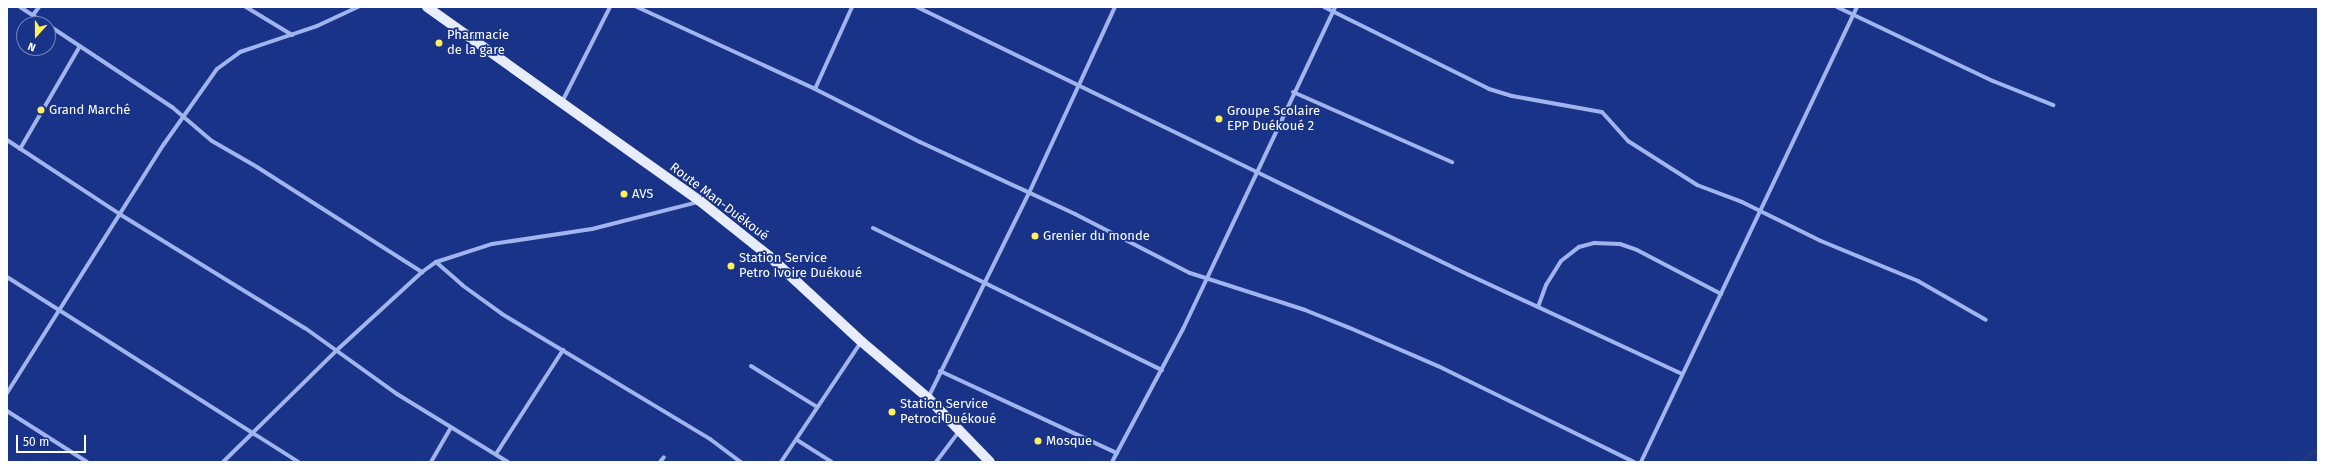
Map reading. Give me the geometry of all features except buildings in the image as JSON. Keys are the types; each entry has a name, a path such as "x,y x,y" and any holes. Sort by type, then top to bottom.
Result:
{"main road":[{"name":"Route Man-Duékoué","path":"427,7 560,104 700,201 769,256 862,342 928,398 990,462"}],"street":[{"path":"20,7 33,16 39,7"},
{"path":"246,7 292,35"},
{"path":"7,393 121,215 164,144 224,63 249,49 292,35 358,7"},
{"path":"560,104 610,7"},
{"path":"637,7 815,89 1207,280 1292,306 1350,328 1445,370 1634,462"},
{"path":"815,89 852,7"},
{"path":"917,7 1538,307 1682,374"},
{"path":"928,398 1029,192 1115,7"},
{"path":"1324,7 1334,9 1489,89 1512,96 1602,112 1628,141 1697,186 1760,210 1821,241 1918,280 1986,320"},
{"path":"1837,7 1993,81 2053,105"},
{"path":"1641,462 1857,7"},
{"path":"1112,462 1162,370 1207,280 1293,92 1334,9"},
{"path":"56,31 134,80 212,141 257,167 422,272"},
{"path":"20,149 80,46"},
{"path":"1293,92 1452,162"},
{"path":"7,140 121,215 202,263 337,350 397,394 508,462"},
{"path":"223,462 337,350 422,272 436,262 492,244 592,229 700,201"},
{"path":"873,228 985,281 1162,370"},
{"path":"1538,307 1546,285 1561,262 1580,247 1594,243 1620,244 1637,250 1721,294"},
{"path":"436,262 478,298 710,439 741,462"},
{"path":"7,277 298,462"},
{"path":"781,462 862,342"},
{"path":"496,454 563,350"},
{"path":"751,366 817,407"},
{"path":"940,371 1116,453"},
{"path":"7,411 87,462"},
{"path":"430,462 451,428"},
{"path":"936,462 960,430"},
{"path":"796,440 832,462"},
{"path":"660,462 664,456"}],"waterway":[{"path":"2300,462 2318,448"}],"place":[{"name":"Pharmacie de la gare","path":"439,43"},
{"name":"Grand Marché","path":"41,110"},
{"name":"Groupe Scolaire EPP Duékoué 2","path":"1219,119"},
{"name":"AVS","path":"624,194"},
{"name":"Grenier du monde","path":"1035,236"},
{"name":"Station Service Petro Ivoire Duékoué","path":"731,266"},
{"name":"Station Service Petroci Duékoué","path":"892,412"},
{"name":"Mosque","path":"1038,441"}]}
